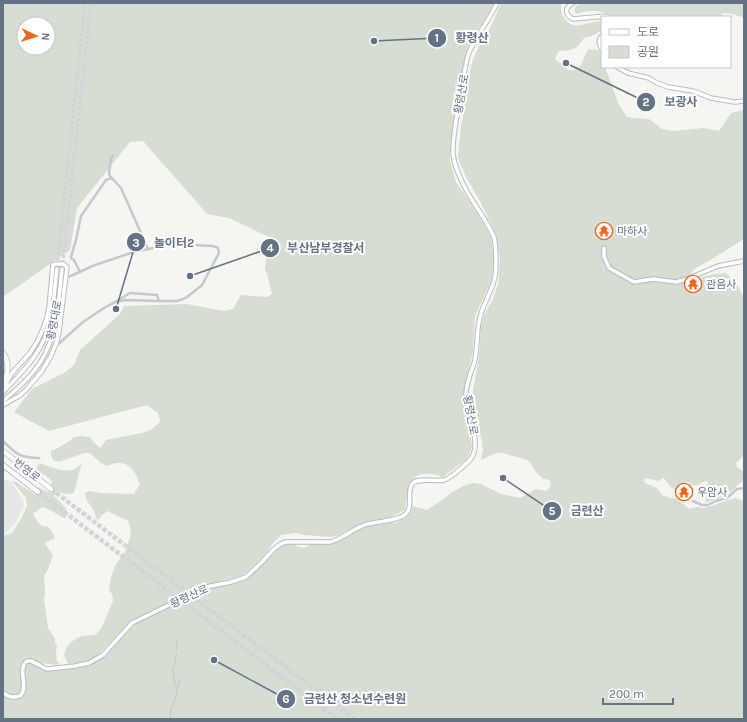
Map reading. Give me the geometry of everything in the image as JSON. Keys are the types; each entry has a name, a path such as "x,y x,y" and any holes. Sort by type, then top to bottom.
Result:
{"highway":[{"path":"3,353 8,363 6,377 3,384"},
{"name":"번영로","path":"3,451 51,489"},
{"name":"번영로","path":"3,465 38,492"}],"street":[{"name":"황령산로","path":"3,693 8,697 20,696 24,693 23,668 27,661 32,662 43,669 89,663 103,655 132,623 206,587 231,582 246,577 273,550 285,542 335,541 366,524 395,519 404,515 410,506 410,489 412,485 421,480 442,481 448,478 473,456 475,442 466,398 466,388 474,360 477,343 478,322 494,282 496,268 495,248 492,231 461,179 453,156 454,134 468,57 474,42 488,21 497,3"},
{"path":"573,3 569,5 566,10 569,17 573,20 601,17"},
{"path":"601,37 599,41 601,47"},
{"path":"619,68 628,73 649,78 668,88 693,91 712,98 735,102 744,101"},
{"path":"113,156 111,159 109,173 121,188 148,249"},
{"path":"80,272 74,260 70,257 76,240 81,216 106,180 112,178"},
{"path":"66,279 95,265 148,249 176,244 213,246 219,249 219,254 205,282 200,288 183,299 159,302 126,300 115,302"},
{"path":"604,248 604,256 609,268 634,282 653,279 676,282 718,266 744,261"},
{"path":"3,391 12,373 30,353 43,329 49,307 53,265 60,263 66,265 66,279 59,332 48,364 26,390 19,396 3,405"},
{"name":"황령대로","path":"3,391 18,378 29,365 46,334 52,316 56,269"},
{"name":"황령대로","path":"3,401 35,370 44,357 52,339 57,321 62,269"},
{"path":"55,347 84,322 130,293 157,296 159,302"},
{"path":"12,373 14,378 18,378"},
{"path":"16,390 14,395 19,396"},
{"path":"3,441 19,455 28,458 39,458"},
{"path":"693,501 702,505 708,505 727,498 736,490 744,488"}],"shaded area":[{"path":"5,480 11,481 23,500 24,506 15,524 4,533 3,483"}],"green space":[{"path":"3,3 495,3 485,20 470,40 463,69 450,150 450,160 456,182 491,237 494,261 492,279 475,316 473,352 465,384 463,399 472,447 467,459 443,477 432,474 418,476 410,485 405,510 390,518 360,524 337,536 331,537 296,533 281,535 273,543 265,555 242,576 204,585 136,618 95,658 86,662 68,664 64,655 66,648 71,642 81,636 95,635 101,629 113,601 112,594 109,590 111,577 115,566 125,552 131,534 129,522 108,511 98,520 87,500 85,493 89,491 100,493 134,494 140,484 137,476 126,464 116,463 107,466 101,463 90,453 84,453 59,462 53,460 51,451 74,437 80,436 90,437 100,448 106,440 151,430 160,422 158,413 147,405 49,431 14,412 32,389 64,373 74,365 80,350 120,314 124,306 187,304 224,311 233,309 241,295 267,297 272,294 265,269 269,237 229,218 207,214 143,141 130,142 77,208 70,250 3,297"},
{"path":"501,3 562,3 561,9 563,16 568,22 577,26 601,21 601,31 592,36 584,38 574,49 559,51 555,58 568,70 575,70 582,63 588,49 598,50 601,53 601,68 605,68 619,105 627,117 649,119 662,129 673,131 704,128 719,131 731,113 744,110 744,239 694,269 685,282 713,274 726,273 738,286 744,298 744,456 736,463 737,467 744,472 744,481 726,495 705,502 707,494 707,481 698,485 690,485 688,482 684,483 682,489 672,488 664,478 659,481 645,478 644,480 645,483 657,488 662,495 678,499 689,509 697,507 704,508 735,498 744,501 744,713 742,719 361,719 359,717 357,719 3,719 3,696 18,698 23,696 25,693 26,685 24,674 26,665 31,663 41,669 46,670 75,668 90,664 103,656 132,624 168,607 174,607 188,597 205,589 242,580 279,546 287,543 304,548 314,543 339,541 366,526 396,523 412,511 412,506 426,510 463,486 473,483 481,484 501,494 520,498 536,489 546,491 550,487 551,481 542,478 529,461 524,459 503,453 497,453 481,460 483,450 482,441 477,423 471,410 479,357 481,327 485,313 493,299 498,284 500,261 497,238 493,228 467,179 458,157 461,127 473,59 491,26"},
{"path":"581,3 744,3 744,18 733,14 723,13 721,16 612,16 596,11 585,11 577,14 574,11 576,6"},
{"path":"40,463 66,471 74,469 82,464 74,493 66,494 58,491 54,496 66,508 66,518 42,507 33,514 42,526 50,529 55,538 45,543 53,556 44,576 44,600 48,628 55,639 55,644 57,644 57,662 59,662 58,665 41,663 30,659 26,660 21,666 22,693 17,696 12,696 3,690 3,536 12,533 27,506 26,498 12,481 36,495 40,488 48,492 52,481 45,475 35,470"}],"waterway":[{"path":"176,641 177,649"},
{"path":"177,653 173,670 177,689"},
{"path":"170,719 171,709 180,679"}],"tunnel":[{"path":"57,266 85,3"},
{"path":"62,269 91,3"},
{"path":"51,489 354,719"},
{"path":"38,492 337,719"}],"place":[{"name":"황령산","path":"374,41"},
{"name":"보광사","path":"566,63"},
{"name":"마하사","path":"604,231"},
{"name":"부산남부경찰서","path":"190,276"},
{"name":"관음사","path":"693,284"},
{"name":"놀이터2","path":"116,309"},
{"name":"금련산","path":"503,478"},
{"name":"우암사","path":"684,492"},
{"name":"금련산 청소년수련원","path":"214,660"}]}
